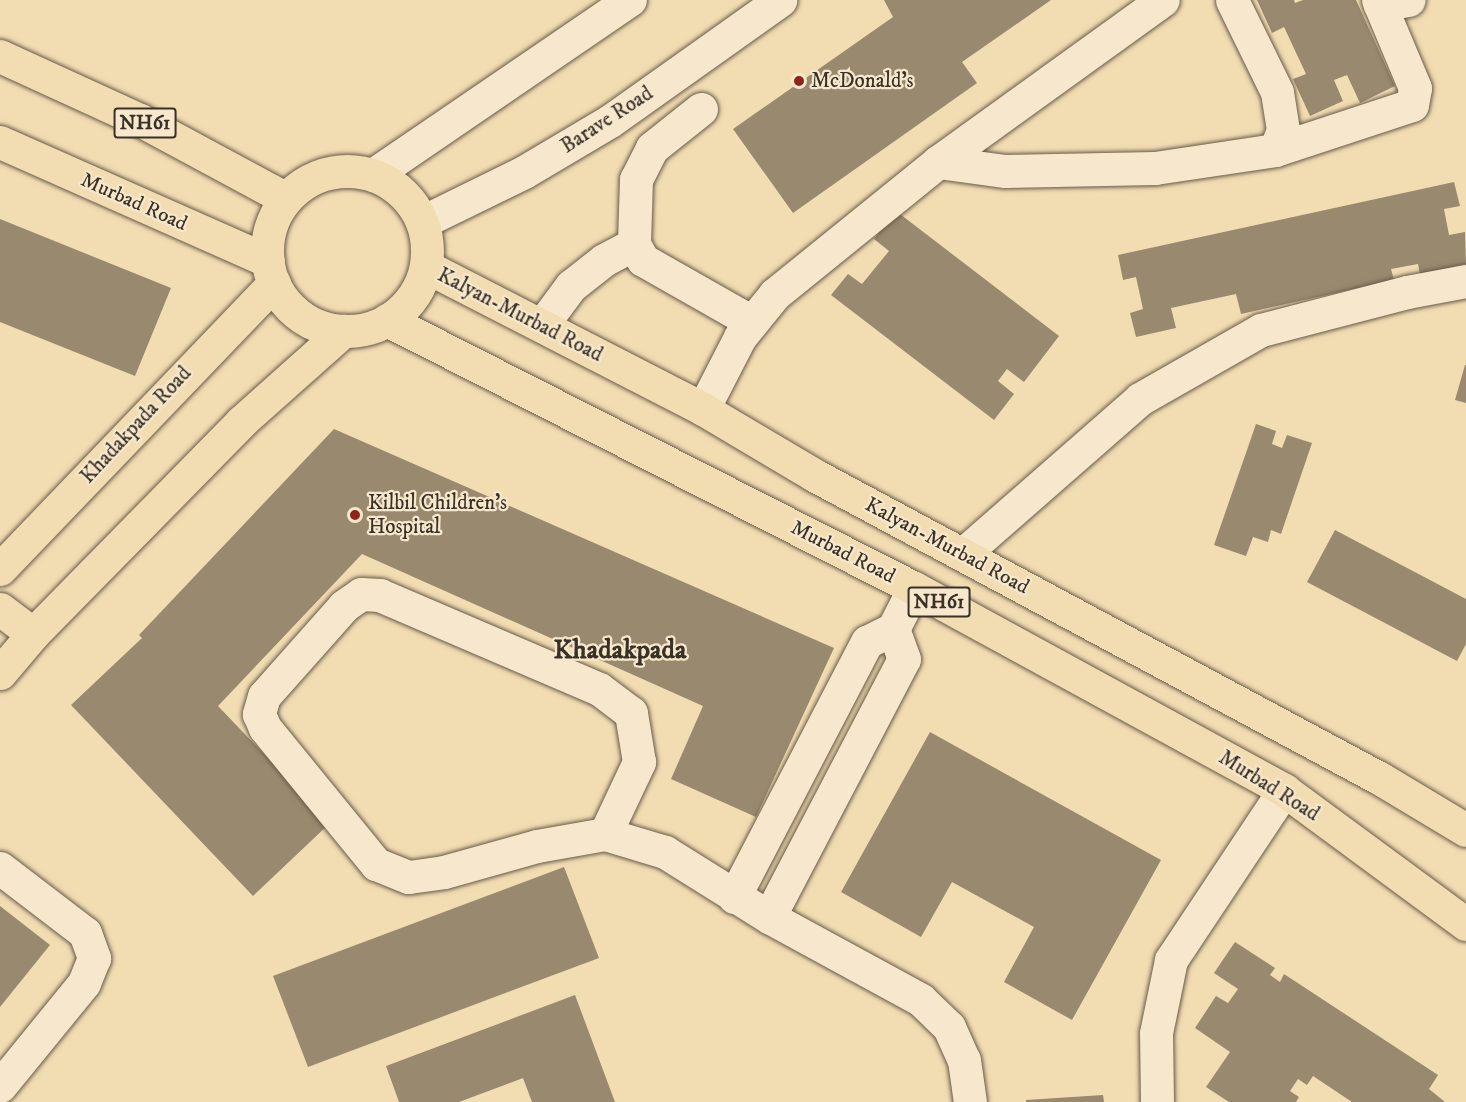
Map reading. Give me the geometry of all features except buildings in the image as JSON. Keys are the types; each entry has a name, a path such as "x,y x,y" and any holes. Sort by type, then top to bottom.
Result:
{"main road":[{"name":"NH61","path":"0,56 140,120 285,198"},
{"name":"Murbad Road","path":"0,142 271,272"},
{"path":"350,171 373,176 394,186 411,202 422,222 428,244 426,267 419,288 405,307 387,320 367,329 344,331 321,327 301,317 285,302 271,272 268,239 285,198 306,183 327,174 350,171"},
{"name":"Kalyan-Murbad Road","path":"426,267 703,409 814,475 1381,778 1466,830"},
{"name":"Khadakpada Road","path":"0,569 271,272"},
{"name":"Murbad Road","path":"387,320 914,588 1284,790 1466,924"},
{"path":"0,672 33,634 241,422 344,331"},
{"path":"0,609 33,634"}],"street":[{"path":"373,176 630,0"},
{"name":"Barave Road","path":"422,222 524,172 610,121 780,0"},
{"path":"703,409 740,337 775,294 938,162 1163,0"},
{"path":"1232,0 1277,92 1283,130 1275,150"},
{"path":"938,162 1005,171 1155,168 1275,150 1412,105 1415,88 1389,2"},
{"path":"701,109 652,148 636,179 634,244 643,260 752,322"},
{"path":"542,325 571,286 604,260 634,244"},
{"path":"963,554 1140,399 1261,330 1407,292 1466,281"},
{"path":"734,897 867,642 893,629 914,588"},
{"path":"605,834 639,762 630,713 599,689 380,595 361,594 344,606 264,696 259,714 265,728 376,864 410,877 444,872 537,846 605,834 665,852 734,897 921,1000 949,1027 964,1060 970,1102"},
{"path":"769,917 904,659 893,629"},
{"path":"1157,1102 1156,1033 1171,960 1284,790"},
{"path":"0,868 85,933 94,958 84,982 0,1086"}],"place":[{"name":"McDonald's","path":"799,81"},
{"name":"Kilbil Children's Hospital","path":"355,515"}],"district":[{"name":"Khadakpada","path":"620,651"}]}
